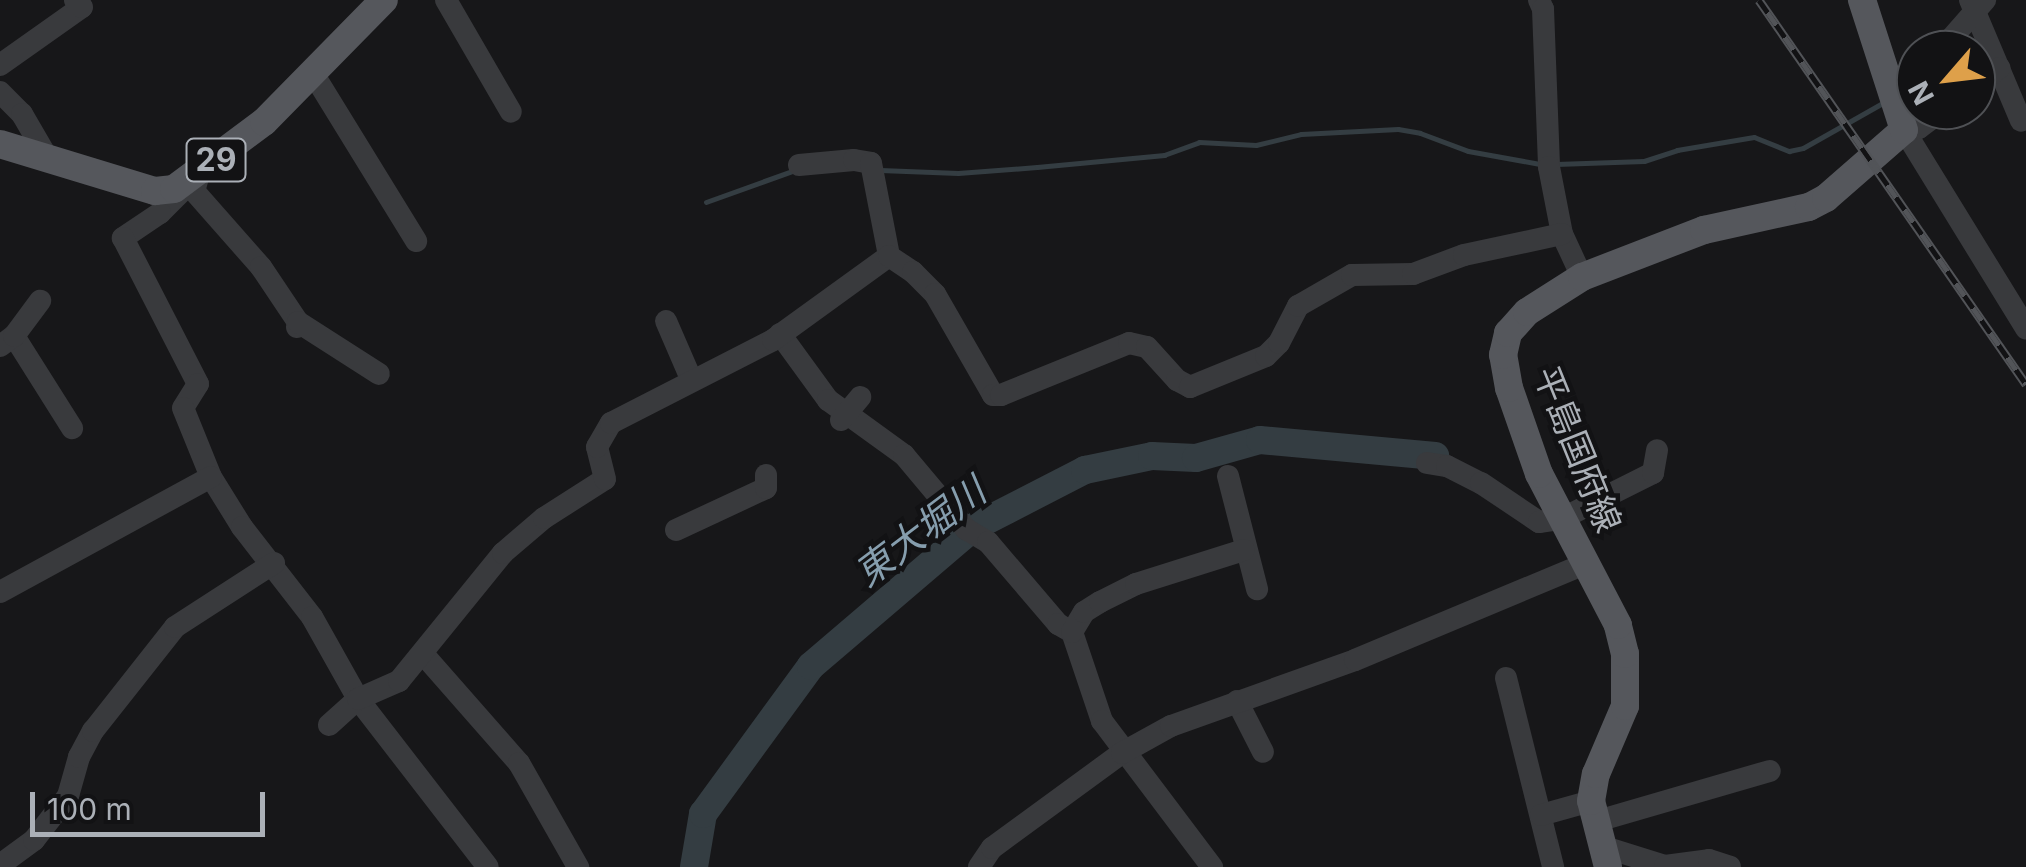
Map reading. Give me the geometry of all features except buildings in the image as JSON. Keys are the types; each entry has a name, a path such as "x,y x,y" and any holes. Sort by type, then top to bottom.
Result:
{"main road":[{"name":"29","path":"0,144 154,191 174,189 264,122 384,0"},
{"path":"1862,0 1896,66"},
{"name":"平島国府線","path":"1599,834 1596,774 1626,706 1628,685 1618,625 1539,474 1509,388 1502,355 1516,322 1582,277 1704,230 1809,207 1826,198 1904,130"}],"street":[{"path":"0,65 82,8 75,0"},
{"path":"446,0 511,112"},
{"path":"1538,0 1546,65 1549,164 1562,234 1582,277"},
{"path":"1957,30 1977,3"},
{"path":"1977,3 2022,120"},
{"path":"314,74 416,241"},
{"path":"1,97 22,114 47,157"},
{"path":"1904,130 2026,328"},
{"path":"799,165 854,160 872,169 889,256 935,294 993,395 1130,343 1147,347 1177,380 1190,387 1266,356 1279,343 1298,306 1352,275 1413,274 1464,255 1562,234"},
{"path":"198,174 194,191 261,268 297,325 378,374"},
{"path":"198,174 160,213 123,238 199,382 183,408 211,477 242,527 312,616 358,699 488,867"},
{"path":"329,725 358,699 399,681 421,659 504,553 544,518 605,479 597,447 610,423 727,368 889,256"},
{"path":"40,301 7,341 72,428"},
{"path":"666,321 692,382"},
{"path":"780,334 843,418 904,455 968,532 988,542 1058,624 1072,632 1102,721 1122,753 1212,867"},
{"path":"843,418 860,397"},
{"path":"1427,464 1447,466 1481,483 1538,522 1561,519 1653,474 1656,450"},
{"path":"676,530 766,488 766,475"},
{"path":"1228,476 1257,589"},
{"path":"0,592 211,477"},
{"path":"1072,632 1084,612 1136,584 1244,550"},
{"path":"0,865 34,840 68,796 93,731 175,627 274,563"},
{"path":"980,867 992,848 1122,753 1171,726 1355,660 1584,564"},
{"path":"421,659 520,763 578,867"},
{"path":"1506,678 1554,867"},
{"path":"1237,701 1263,752"},
{"path":"1599,834 1770,771"},
{"path":"1540,815 1599,834 1665,866 1709,860 1730,867"}],"waterway":[{"path":"1556,164 1644,161 1677,150 1754,137 1789,151 1803,148 1886,101"},
{"path":"880,170 958,173 1037,167 1164,155 1199,142 1256,145 1301,134 1398,129 1468,151 1540,164"},
{"path":"706,202 795,170"},
{"name":"東大堀川","path":"694,867 703,814 811,666 974,527 1085,470 1152,456 1196,458 1260,440 1435,456"}],"railway":[{"path":"1759,0 2026,384"}]}
